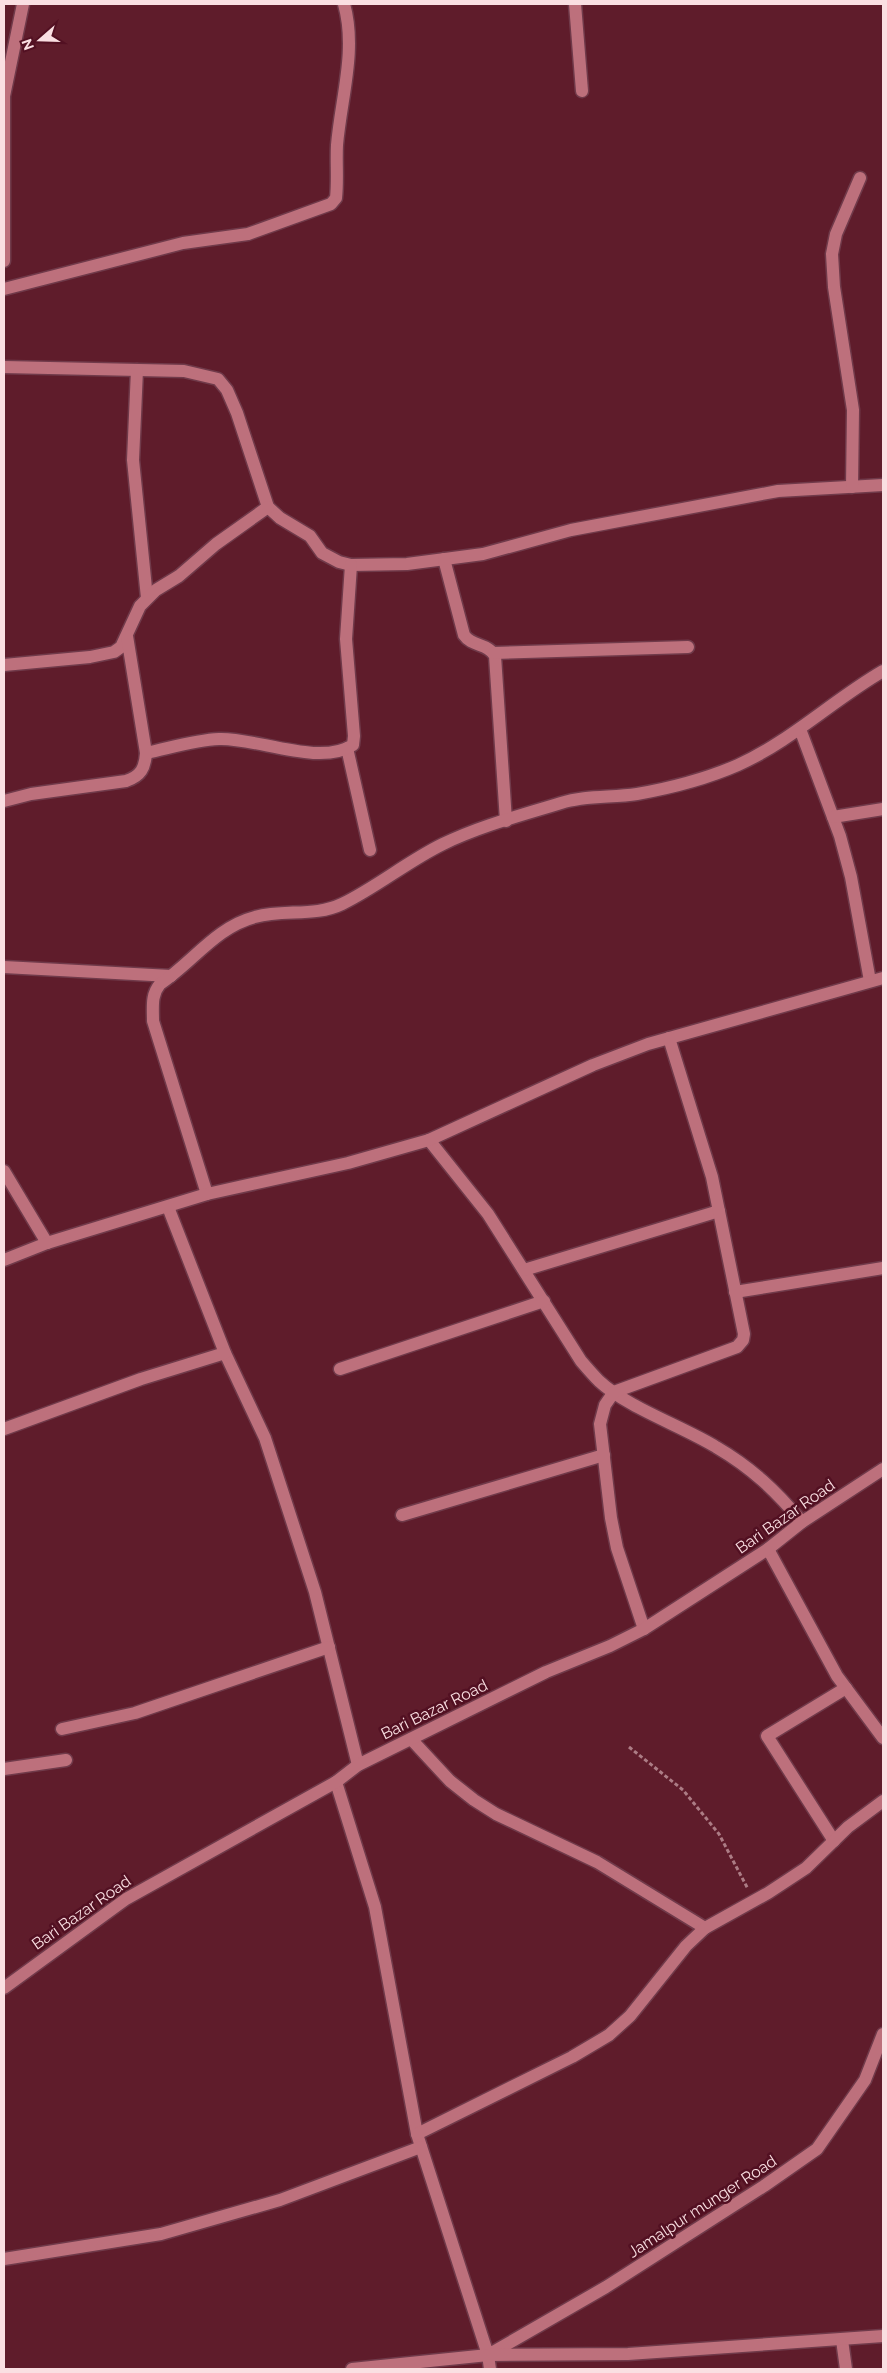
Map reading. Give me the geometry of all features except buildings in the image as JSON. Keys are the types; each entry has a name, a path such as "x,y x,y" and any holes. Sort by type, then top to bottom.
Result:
{"street":[{"path":"4,261 4,96 23,4"},
{"path":"4,289 183,243 248,234 331,204 336,198 337,146 348,70 349,33 344,4"},
{"path":"575,4 582,91"},
{"path":"852,487 853,410 834,287 832,254 836,234 860,178"},
{"path":"4,367 184,371 218,379 227,390 237,413 268,507 280,518 310,536 322,553 339,562 351,565 407,564 483,554 571,530 778,491 883,485"},
{"path":"137,370 133,460 147,598"},
{"path":"4,665 104,655 121,647 135,615 147,598 179,576 216,544 268,507"},
{"path":"444,559 464,635 468,641 487,647 494,653 506,821"},
{"path":"146,753 219,739 293,750 328,751 347,748 353,745 346,639 351,565"},
{"path":"4,801 31,794 134,778 143,770 146,753 127,636"},
{"path":"494,653 688,646"},
{"path":"207,1194 153,1021 154,991 206,944 237,924 255,917 277,913 316,912 330,909 374,886 440,845 468,832 563,802 585,798 635,794 684,784 737,765 777,744 857,686 883,671"},
{"path":"800,729 833,817 851,877 870,981"},
{"path":"347,748 370,850"},
{"path":"833,817 883,809"},
{"path":"4,967 171,976"},
{"path":"4,1260 47,1243 207,1194 348,1163 429,1140 592,1065 669,1038 883,978"},
{"path":"644,1628 617,1548 600,1424 601,1414 614,1392 741,1344 744,1334 712,1177 669,1038"},
{"path":"429,1140 488,1214 581,1361 600,1382 614,1392 715,1446 749,1468 776,1491 802,1522"},
{"path":"4,1171 47,1243"},
{"path":"168,1206 225,1353 266,1438 315,1592 358,1765"},
{"path":"524,1270 719,1211"},
{"path":"735,1292 883,1268"},
{"path":"340,1369 544,1300"},
{"path":"4,1429 141,1379 225,1353"},
{"path":"402,1515 604,1455"},
{"name":"Bari Bazar Road","path":"4,1988 126,1899 336,1782 358,1765 546,1672 610,1646 644,1628 768,1549 802,1522 883,1469"},
{"path":"768,1549 837,1676 883,1738"},
{"path":"62,1730 135,1713 329,1647"},
{"path":"834,1841 767,1736 846,1688"},
{"path":"411,1739 450,1781 474,1800 496,1814 597,1862 705,1928"},
{"path":"4,1769 66,1760"},
{"path":"336,1782 375,1907 421,2147 488,2355 490,2369"},
{"path":"418,2134 572,2057 610,2035 630,2016 686,1946 705,1928 806,1868 848,1827 883,1801"},
{"name":"Jamalpur munger Road","path":"488,2355 606,2287 714,2219 817,2149 865,2080 883,2034"},
{"path":"4,2258 161,2234 280,2200 421,2147"},
{"path":"352,2369 488,2355 628,2354 883,2336"},
{"path":"842,2340 846,2369"}],"path":[{"path":"629,1746 684,1790 719,1834 754,1900"}]}
